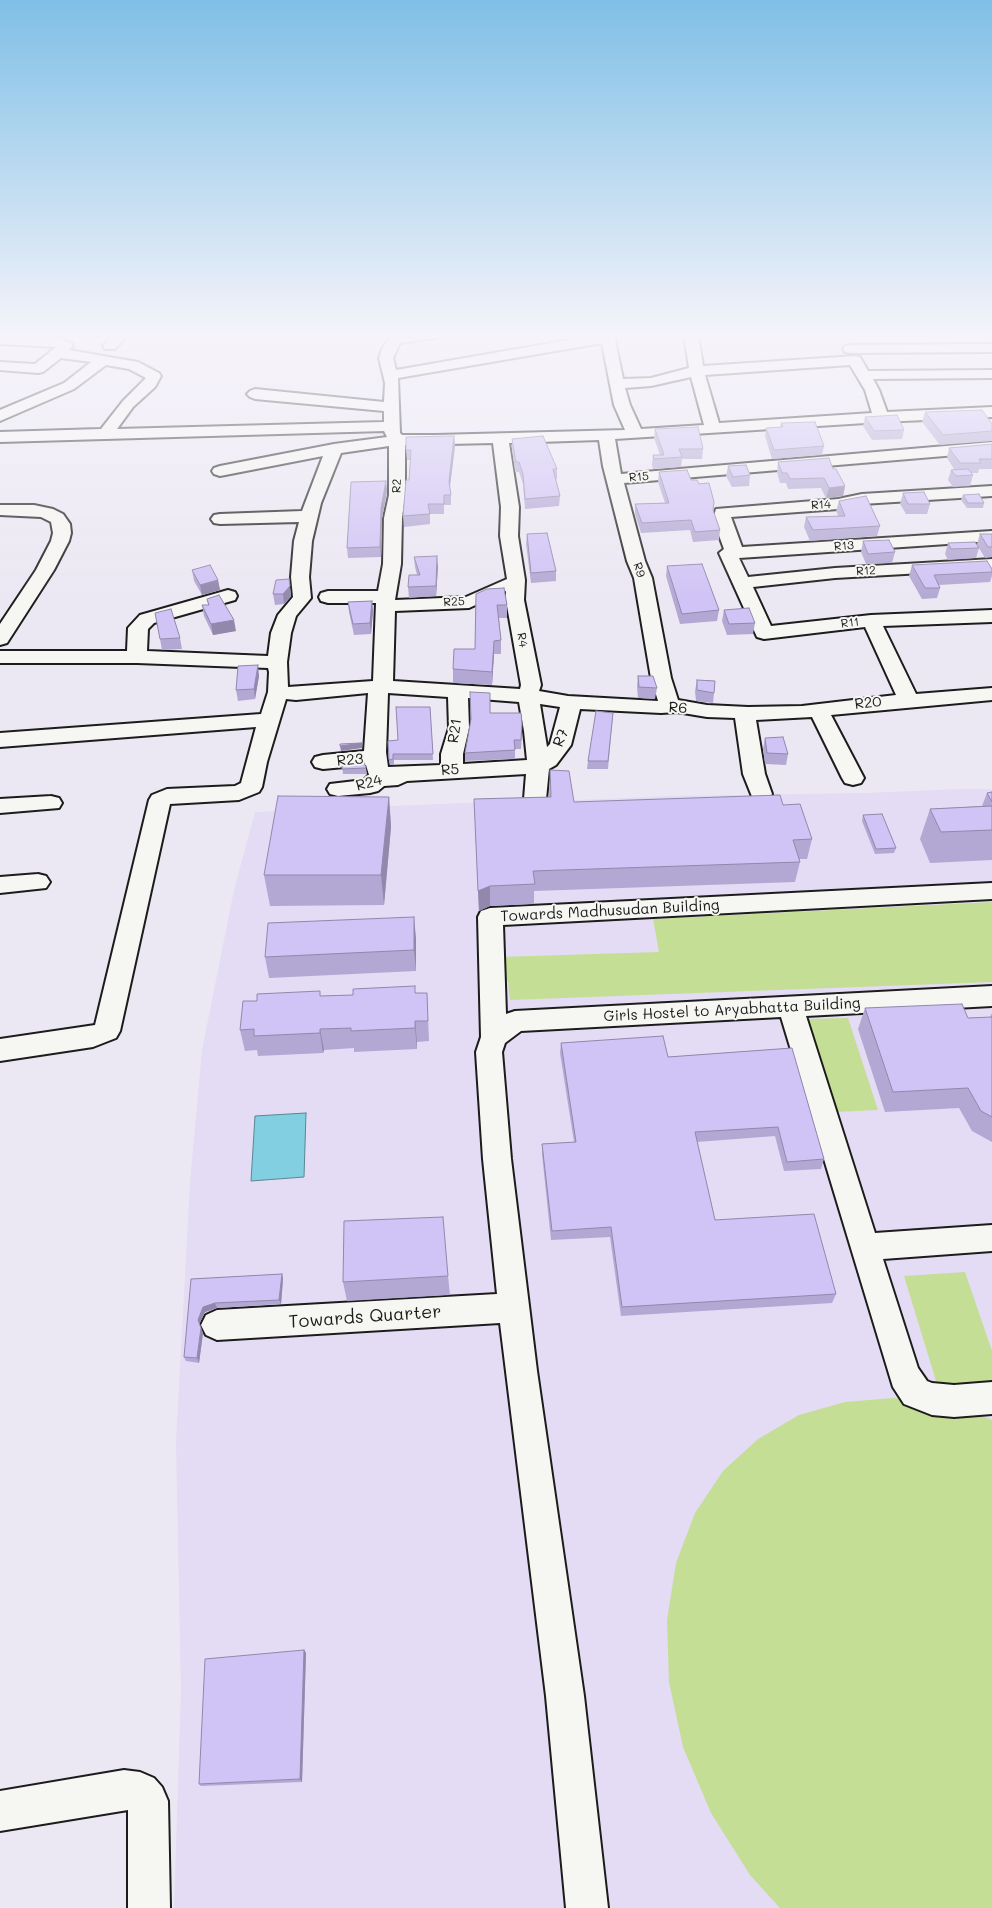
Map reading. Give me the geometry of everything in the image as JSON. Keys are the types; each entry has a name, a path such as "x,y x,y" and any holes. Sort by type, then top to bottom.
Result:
{"street":[{"path":"104,435 113,423"},
{"name":"R2","path":"381,686 383,682 386,601 392,564 397,495 393,423"},
{"path":"630,423 635,434"},
{"path":"711,423 713,429"},
{"path":"0,437 394,433 436,440 635,434 796,423"},
{"path":"220,471 334,448 394,433"},
{"name":"R9","path":"606,434 615,479 642,578 661,678 670,707"},
{"name":"R4","path":"500,437 510,507 511,556 516,580 515,600 531,685 528,696"},
{"name":"R15","path":"615,479 992,447"},
{"path":"0,1050 93,1037 107,1031 160,800 167,796 239,794 249,790 278,692 279,672 276,662 280,633 287,615 302,598 300,577 304,541 313,503 334,448"},
{"name":"R14","path":"735,553 722,519 722,513 838,504 862,500 992,491"},
{"path":"0,510 34,510 47,513 57,518 61,524 62,533 60,542 45,570 0,640"},
{"path":"220,519 310,516"},
{"name":"R13","path":"735,553 992,536"},
{"path":"735,553 728,553 741,583"},
{"name":"R12","path":"741,583 835,573 992,564"},
{"name":"R25","path":"328,597 386,601 469,602 516,580"},
{"name":"R11","path":"741,583 764,633 871,621 992,616"},
{"path":"137,657 138,628 147,619 228,596"},
{"path":"871,621 909,700"},
{"path":"0,657 137,657 276,662"},
{"path":"278,692 296,694 381,686 528,696 535,731 538,766 535,799"},
{"path":"377,770 376,709 381,686"},
{"name":"R21","path":"452,770 452,754 459,728 458,692"},
{"name":"R20","path":"745,714 992,694"},
{"name":"R6","path":"528,696 572,702 670,707 745,714"},
{"name":"R7","path":"538,766 548,760 560,745 572,702"},
{"path":"818,709 853,778"},
{"path":"745,714 754,774 762,794"},
{"path":"0,740 270,720"},
{"name":"R23","path":"323,762 377,770"},
{"name":"R5","path":"398,782 452,770 538,766"},
{"name":"R24","path":"338,789 370,786 377,770 398,782"},
{"path":"0,806 52,803"},
{"path":"0,885 38,882"},
{"name":"Towards Madhusudan Building","path":"491,1044 490,917 992,891"},
{"name":"Girls Hostel to Aryabhatta Building","path":"491,1044 514,1021 992,996"},
{"path":"791,1008 904,1376 916,1393 932,1399 954,1401 992,1398"},
{"path":"491,1044 497,1158 514,1308 564,1696 587,1908"},
{"path":"864,1247 992,1238"},
{"name":"Towards Quarter","path":"217,1325 514,1308"},
{"path":"0,1811 124,1790 140,1792 148,1801 149,1908"}],"shaded area":[{"path":"992,789 992,1908 174,1908 181,1691 176,1442 190,1183 202,1050 234,890 255,812 530,799 580,800"}],"green space":[{"path":"992,902 992,982 510,1000 508,981 501,981 499,957 659,952 653,919"},
{"path":"848,1018 878,1110 835,1112 807,1019"},
{"path":"965,1272 992,1351 992,1391 940,1394 904,1276"},
{"path":"893,1398 934,1402 992,1420 992,1908 780,1908 750,1875 711,1813 683,1747 669,1682 667,1620 676,1563 695,1513 723,1471 758,1439 799,1415 845,1402"}],"water":[{"path":"306,1113 304,1177 251,1181 255,1116"}],"building":[{"path":"781,423 815,423 824,446 774,450 766,428 783,427"},
{"path":"869,423 901,423 904,430 874,431"},
{"path":"934,423 992,424 992,431 943,435"},
{"path":"698,427 703,449 679,449 682,457 654,459 653,455 664,455 655,429"},
{"path":"454,436 449,482 451,495 444,495 444,504 428,504 430,514 403,516 406,480 409,480 411,450 406,450 406,437"},
{"path":"543,436 557,469 553,469 560,496 525,499 523,474 519,462 516,462 512,439"},
{"path":"992,444 992,459 979,459 981,463 960,463 949,448"},
{"path":"829,458 833,469 836,469 845,486 829,488 824,478 790,479 787,473 782,473 778,462"},
{"path":"746,465 750,475 733,477 728,466"},
{"path":"968,469 973,475 956,476 951,470"},
{"path":"687,470 691,480 697,480 699,484 709,483 714,502 713,510 720,530 695,532 691,520 642,523 635,504 669,503 659,472"},
{"path":"386,481 381,508 380,547 347,548 351,482"},
{"path":"924,492 930,504 908,504 903,493"},
{"path":"979,494 984,503 968,503 963,495"},
{"path":"866,496 880,526 813,530 806,517 845,516 839,501"},
{"path":"547,533 556,571 531,573 527,534"},
{"path":"980,534 992,534 992,547 988,547"},
{"path":"889,540 895,552 868,554 863,541"},
{"path":"975,542 979,548 951,549 948,543"},
{"path":"437,556 436,586 408,587 409,575 420,575 414,557"},
{"path":"987,561 992,572 934,575 940,588 925,588 912,565"},
{"path":"702,564 719,610 682,614 667,566"},
{"path":"210,565 218,580 200,585 192,570"},
{"path":"289,579 290,586 283,594 273,594 276,580"},
{"path":"504,588 507,605 497,605 501,640 494,641 492,672 453,669 454,649 475,649 476,594 487,589"},
{"path":"219,595 234,620 211,624 202,605 209,605 207,599"},
{"path":"372,601 370,623 353,624 348,602"},
{"path":"749,608 755,623 729,624 724,610"},
{"path":"171,609 180,638 160,639 155,613"},
{"path":"258,665 254,689 236,690 238,666"},
{"path":"638,676 653,676 657,688 639,687"},
{"path":"697,680 715,681 714,693 697,690"},
{"path":"470,692 490,693 490,713 521,713 521,740 514,740 515,750 465,753 471,719"},
{"path":"396,707 430,707 433,754 393,754 393,759 389,760 388,741 398,740"},
{"path":"596,711 613,713 608,761 588,761"},
{"path":"783,737 788,754 767,753 765,738"},
{"path":"362,743 340,746 340,744"},
{"path":"364,762 366,768 342,769 342,764"},
{"path":"550,770 569,771 574,802 780,795 783,805 800,804 812,839 793,840 800,862 533,871 535,884 490,886 478,891 474,799 551,797"},
{"path":"992,792 992,802 987,793"},
{"path":"278,796 389,797 381,875 264,875"},
{"path":"992,806 992,830 941,832 930,809"},
{"path":"882,814 896,848 876,849 863,815"},
{"path":"414,917 414,950 265,957 268,923"},
{"path":"415,986 415,993 427,993 428,1021 415,1021 415,1028 351,1031 351,1028 320,1029 320,1033 254,1036 254,1029 240,1030 243,1001 257,1001 257,994 320,991 320,996 353,995 353,989"},
{"path":"962,1004 968,1018 992,1017 992,1117 981,1111 968,1088 893,1092 865,1008"},
{"path":"663,1036 668,1057 792,1048 824,1159 787,1162 778,1127 695,1132 715,1220 814,1214 836,1294 622,1307 611,1227 552,1231 542,1144 576,1142 561,1043"},
{"path":"443,1217 448,1276 343,1282 344,1221"},
{"path":"282,1274 279,1300 215,1303 203,1307 198,1320 201,1328 197,1358 184,1357 191,1279"},
{"path":"304,1650 300,1779 199,1784 205,1659"}]}
